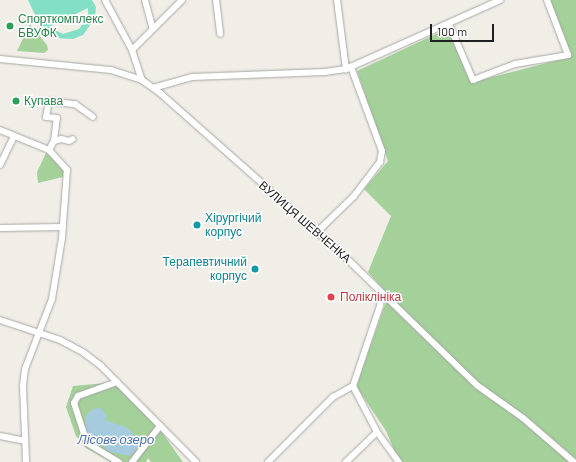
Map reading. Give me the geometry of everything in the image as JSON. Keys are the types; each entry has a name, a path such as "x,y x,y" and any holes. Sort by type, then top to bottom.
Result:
{"street":[{"path":"105,0 132,50 142,80"},
{"path":"146,0 153,29"},
{"path":"132,50 182,0"},
{"path":"216,0 220,34"},
{"path":"316,233 354,196 380,162 382,151 349,68 338,0"},
{"path":"153,88 192,77 325,72 349,68 500,0"},
{"path":"449,24 473,80 515,64 568,55 547,0"},
{"name":"ВУЛИЦЯ ШЕВЧЕНКА","path":"0,59 111,70 142,80 153,88 316,233 478,386 523,418 574,462"},
{"path":"49,150 54,141 57,118 46,117 49,101 75,104 93,117"},
{"path":"0,130 49,150 67,170 63,227 52,299 25,369 23,386 26,462"},
{"path":"0,165 14,136"},
{"path":"54,141 73,139"},
{"path":"0,228 63,227"},
{"path":"268,462 334,397 353,386 383,295"},
{"path":"0,320 38,334 60,340 84,353 117,382 196,462"},
{"path":"117,382 78,396 74,403 87,444 120,462"},
{"path":"353,386 377,432 399,462"},
{"path":"132,462 160,426"},
{"path":"346,462 377,432"},
{"path":"0,436 26,441"}],"green space":[{"path":"28,0 92,0 96,7 95,18 83,35 73,39 53,38 43,32","holes":["88,8 88,16 79,29 63,34 49,27"]},
{"path":"550,0 576,0 576,462 403,462 397,457 386,431 356,386 386,302 391,298 368,272 391,216 364,189 388,161 357,71 449,28 473,82 570,57"},
{"path":"30,24 47,45 48,50 44,53 17,51"},
{"path":"46,153 58,163 63,170 63,177 38,183 37,172"},
{"path":"117,382 146,410 183,462 151,462 148,458 146,462 111,462 86,448 76,436 66,407 73,386"}],"water":[{"name":"Лісове озеро","path":"101,408 107,416 105,420 128,428 142,444 130,456 110,452 85,431 85,417 93,409"}],"place":[{"name":"Спорткомплекс БВУФК","path":"10,26"},
{"name":"Купава","path":"16,101"},
{"name":"Хірургічий корпус","path":"197,225"},
{"name":"Терапевтичний корпус","path":"255,269"},
{"name":"Поліклініка","path":"331,297"}]}
